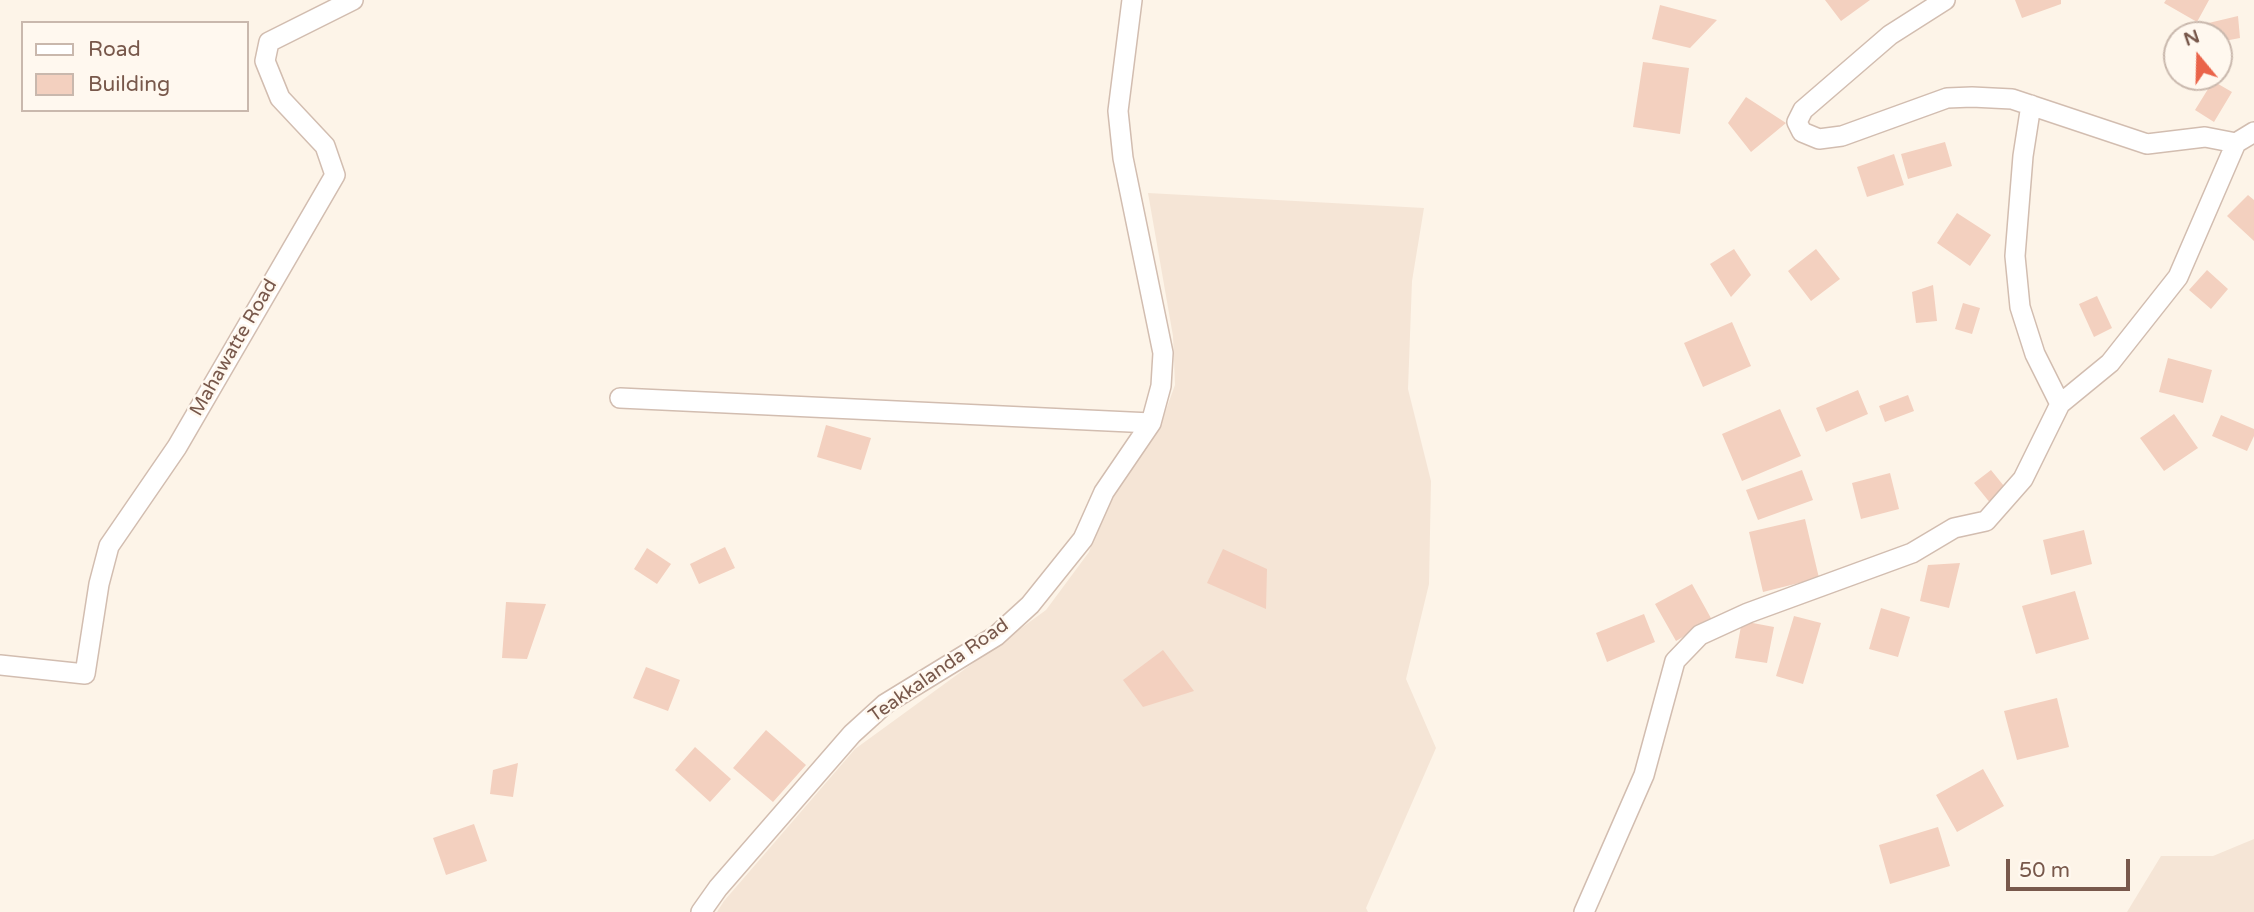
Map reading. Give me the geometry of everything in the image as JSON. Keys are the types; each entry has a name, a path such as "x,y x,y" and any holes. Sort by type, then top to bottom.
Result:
{"street":[{"name":"Mahawatte Road","path":"0,665 85,674 99,584 109,546 177,447 335,175 325,146 280,98 265,61 270,42 353,0"},
{"name":"Teakkalanda Road","path":"701,912 718,888 852,734 885,704 996,636 1030,605 1083,539 1104,492 1150,423 1161,386 1163,353 1123,158 1118,111 1132,0"},
{"path":"1945,0 1890,35 1803,110 1797,122 1802,132 1819,139 1842,136 1947,98 1972,97 2011,99 2147,144 2205,137 2236,144"},
{"path":"2031,106 2023,156 2015,256 2020,307 2035,354 2060,404"},
{"path":"1584,912 1644,775 1675,661 1700,635 1748,612 1912,553 1954,528 1986,520 2023,479 2060,404 2110,363 2178,277 2236,144 2254,132"},
{"path":"620,398 1150,423"}],"shaded area":[{"path":"1148,193 1424,208 1412,281 1408,389 1431,481 1429,584 1406,679 1436,748 1366,908 1368,912 717,912 855,749 1046,610 1089,552 1104,508 1159,429 1175,385 1173,336"},
{"path":"2254,839 2254,912 2127,912 2161,856 2213,856"}],"building":[{"path":"1825,0 1870,0 1841,21"},
{"path":"2015,0 2061,0 2061,4 2022,18"},
{"path":"2166,0 2209,0 2198,21 2164,3"},
{"path":"1660,5 1717,20 1690,48 1652,39"},
{"path":"2238,16 2240,38 2233,39 2233,21 2217,21"},
{"path":"1643,62 1689,68 1680,134 1633,127"},
{"path":"2207,91 2232,92 2214,122 2195,110"},
{"path":"1746,97 1786,123 1751,152 1728,123"},
{"path":"1945,142 1952,166 1908,179 1901,154"},
{"path":"1894,154 1904,185 1867,197 1857,167"},
{"path":"2248,195 2254,200 2254,241 2227,216"},
{"path":"1957,213 1991,235 1970,266 1937,243"},
{"path":"1734,249 1751,275 1731,297 1710,264"},
{"path":"1816,249 1840,279 1811,301 1788,271"},
{"path":"2207,270 2228,289 2211,309 2189,290"},
{"path":"1933,285 1937,321 1916,323 1912,292"},
{"path":"2097,296 2112,328 2094,337 2079,304"},
{"path":"1963,303 1980,308 1972,334 1955,329"},
{"path":"1732,322 1751,366 1703,387 1684,343"},
{"path":"2168,358 2212,370 2203,403 2159,392"},
{"path":"1858,390 1868,414 1826,432 1816,408"},
{"path":"1908,395 1914,411 1885,422 1879,406"},
{"path":"1780,409 1801,456 1742,481 1722,434"},
{"path":"2174,414 2198,448 2164,471 2140,438"},
{"path":"2221,415 2254,429 2254,436 2247,451 2212,436"},
{"path":"826,425 871,438 861,470 817,457"},
{"path":"1802,470 1813,500 1758,520 1746,490"},
{"path":"1991,470 2008,491 1991,504 1974,483"},
{"path":"1890,473 1899,509 1861,519 1852,483"},
{"path":"1805,519 1819,578 1763,592 1749,532"},
{"path":"2084,530 2092,564 2051,575 2043,540"},
{"path":"725,547 735,568 699,584 690,564"},
{"path":"647,548 671,564 657,584 634,569"},
{"path":"1223,549 1267,569 1266,609 1207,583"},
{"path":"1960,563 1949,608 1920,601 1928,565"},
{"path":"1692,584 1712,620 1676,641 1655,604"},
{"path":"2075,591 2089,639 2036,654 2022,606"},
{"path":"506,602 546,604 527,659 502,658"},
{"path":"1881,608 1910,617 1898,657 1869,649"},
{"path":"1644,614 1655,642 1607,662 1596,633"},
{"path":"1794,616 1821,623 1803,684 1776,676"},
{"path":"1742,621 1774,627 1767,663 1735,658"},
{"path":"1163,650 1194,691 1143,707 1123,680"},
{"path":"646,667 680,680 668,711 633,698"},
{"path":"2057,698 2069,747 2017,760 2004,711"},
{"path":"766,730 806,765 773,802 733,768"},
{"path":"695,747 731,779 710,802 675,770"},
{"path":"518,763 513,797 490,794 493,770"},
{"path":"1983,769 2004,806 1957,832 1936,795"},
{"path":"474,824 487,861 446,875 433,838"},
{"path":"1938,827 1950,866 1890,884 1879,845"}]}
